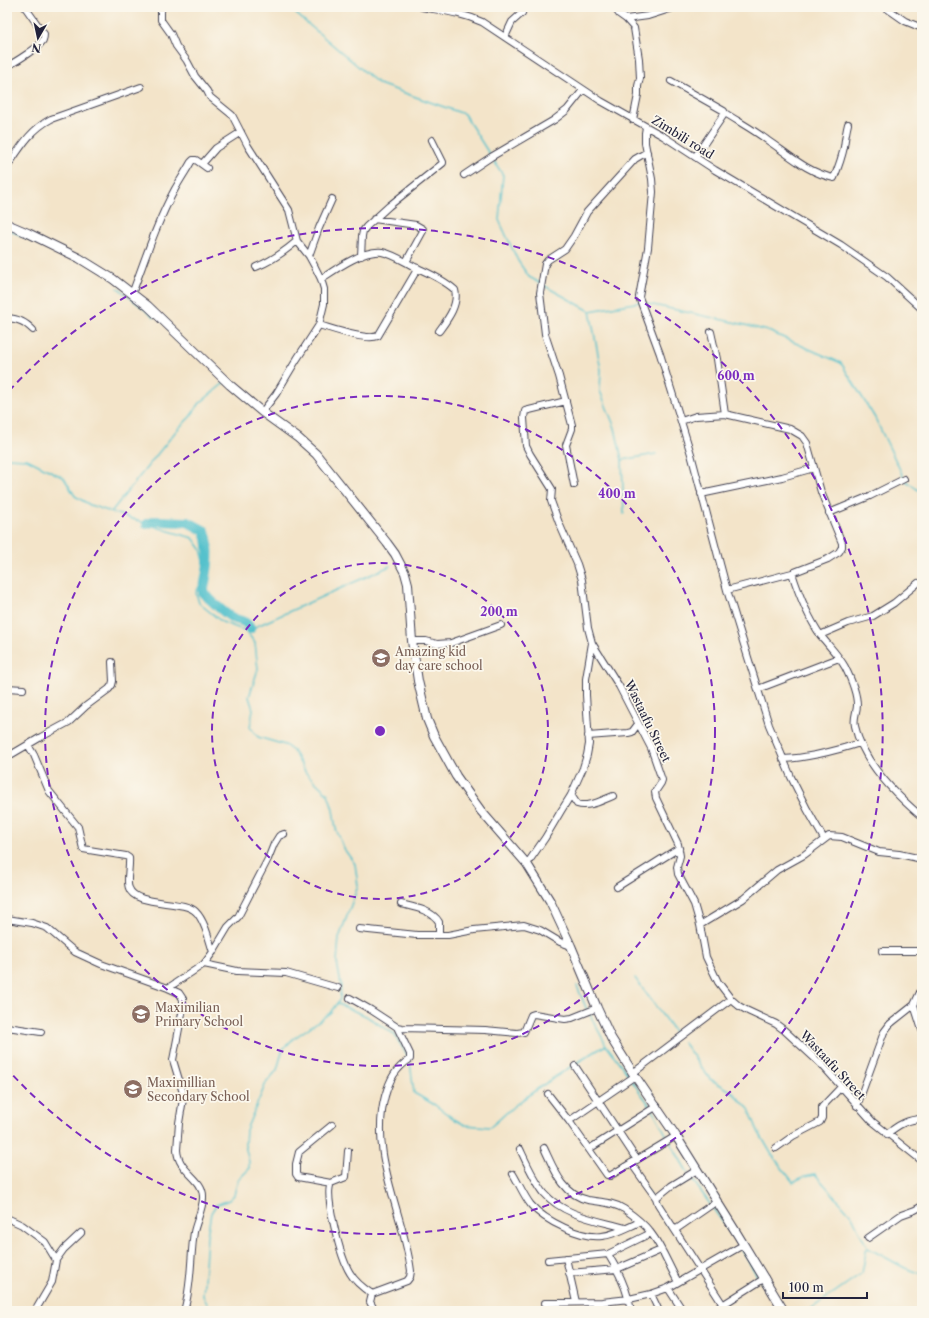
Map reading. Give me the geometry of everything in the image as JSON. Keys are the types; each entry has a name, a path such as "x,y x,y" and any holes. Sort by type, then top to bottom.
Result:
{"main road":[{"path":"7,224 79,258 113,279 148,306 230,385 262,412 298,438 316,454 395,554 405,573 408,584 412,641 418,681 427,719 434,736 456,776 481,811 527,864 550,901 611,1038 657,1106 765,1278 784,1311"}],"street":[{"path":"7,66 19,60 40,44 44,39 44,34 25,7"},
{"path":"163,7 161,10 161,20 176,46 210,97 232,115 248,146 289,210 297,241 309,256 321,279 324,289 324,304 320,326 297,359 276,394 262,412"},
{"name":"Zimbili road","path":"422,7 453,12 482,22 583,90 663,136 841,245 887,277 922,309"},
{"path":"505,37 512,22 522,13 524,7"},
{"path":"614,7 619,14 626,18 634,28 640,78 633,120"},
{"path":"885,7 905,21 922,28"},
{"path":"626,18 648,16 673,8"},
{"path":"671,81 724,111 810,169 824,176 834,178 844,146 848,124"},
{"path":"7,167 31,133 40,124 141,87"},
{"path":"464,175 497,153 554,120 566,110 583,90"},
{"path":"695,157 725,113"},
{"path":"646,127 644,138 652,179 653,199 648,248 639,297 665,368 691,454 727,590 769,725 807,810 824,839"},
{"path":"132,294 154,236 175,190 193,160 196,160 204,166 216,148 241,132"},
{"path":"361,256 363,231 419,181 443,163 432,140"},
{"path":"574,485 566,445 572,429 566,401 545,334 540,293 544,264 565,249 572,240 587,212 635,159 647,152"},
{"path":"309,256 319,228 332,199"},
{"path":"374,220 416,225 423,229 423,232 406,262"},
{"path":"256,267 268,263 297,241"},
{"path":"321,279 361,256 374,252 382,252 406,262 427,272 455,290 456,293 453,309 438,331"},
{"path":"320,326 364,337 373,338 378,336 418,268"},
{"path":"7,318 14,318 23,321 33,330"},
{"path":"711,332 717,359 725,414"},
{"name":"Wastaafu Street","path":"566,401 525,411 526,446 552,489 551,501 582,580 588,628 592,643 619,686 651,748 662,777 661,783 655,792 656,798 679,848 680,856 677,867 678,874 694,904 710,969 731,999 748,1011 776,1024 807,1050 872,1121 922,1161"},
{"path":"681,421 696,416 725,414 790,429 802,436 808,443 821,492 842,543 842,547 839,552 828,559 792,573 727,590"},
{"path":"701,494 782,477 814,468"},
{"path":"829,513 870,496 904,479"},
{"path":"792,573 802,602 820,635 845,667 852,683 857,704 854,724 860,743 887,784 922,817"},
{"path":"820,635 848,623 873,616 894,603 918,583"},
{"path":"412,641 426,641 437,644 451,643 501,625"},
{"path":"527,864 546,838 560,811 572,796 587,755 590,744 588,736 586,679 592,643"},
{"path":"758,689 839,658"},
{"path":"7,757 69,722 86,706 109,689 113,681 112,662"},
{"path":"7,688 23,689"},
{"path":"588,736 628,733 632,732 638,724"},
{"path":"784,759 802,758 822,754 860,743"},
{"path":"28,745 34,755 49,791 78,827 83,849 126,856 129,858 128,883 129,889 132,893 146,900 180,905 190,908 196,912 200,917 213,952"},
{"path":"572,796 577,804 583,805 592,804 612,796"},
{"path":"168,988 204,964 228,927 238,917 268,859 274,844 279,836 284,834"},
{"path":"700,924 743,898 776,870 804,854 829,836 842,837 873,850 922,859"},
{"path":"617,887 679,848"},
{"path":"401,904 414,907 433,916 439,922 439,935"},
{"path":"7,919 32,923 47,928 75,952 168,988 179,993 183,999 183,1008 173,1060 183,1093 176,1150 177,1158 180,1164 200,1187 203,1196 194,1231 188,1297 184,1311"},
{"path":"359,930 417,935 448,935 474,930 524,926 540,930 560,942 571,946"},
{"path":"882,951 922,951"},
{"path":"204,964 237,971 286,973 338,988"},
{"path":"857,1106 884,1032 890,1024 914,1004 922,988"},
{"path":"350,998 377,1013 397,1027 410,1054 410,1059 392,1076 384,1101 381,1134 382,1153 412,1271 407,1281 372,1294"},
{"path":"569,1121 634,1074 731,999"},
{"path":"914,1004 922,1030"},
{"path":"397,1027 486,1030 522,1033 526,1030 531,1015 534,1014 564,1019 572,1018 597,1008"},
{"path":"7,1027 41,1032"},
{"path":"576,1066 617,1130 658,1204 727,1311"},
{"path":"776,1148 793,1136 820,1122 822,1118 822,1107 841,1087"},
{"path":"548,1094 589,1149 605,1174 610,1176 676,1136"},
{"path":"589,1149 657,1106"},
{"path":"887,1134 899,1124 922,1119"},
{"path":"332,1125 299,1152 296,1164 296,1174 298,1177 331,1182 346,1177 348,1151"},
{"path":"544,1148 556,1173 566,1188 577,1196 588,1200 601,1201 624,1209 640,1222 651,1233 678,1282"},
{"path":"520,1149 534,1177 544,1192 561,1208 572,1213 625,1228"},
{"path":"656,1198 671,1186 697,1170"},
{"path":"513,1174 531,1205 543,1216 561,1227 595,1237 604,1236 640,1222"},
{"path":"331,1182 329,1186 329,1201 349,1272 355,1281 372,1294"},
{"path":"675,1230 717,1201"},
{"path":"868,1238 901,1214 915,1210 922,1206"},
{"path":"7,1218 22,1225 45,1242 56,1260"},
{"path":"35,1311 52,1282 56,1260 64,1249 81,1233"},
{"path":"548,1260 608,1254 651,1233"},
{"path":"545,1303 629,1299 651,1294 668,1288 744,1245"},
{"path":"569,1273 617,1269 661,1250"},
{"path":"608,1254 617,1269 629,1299 631,1311"},
{"path":"566,1258 576,1302"},
{"path":"713,1311 765,1278"},
{"path":"668,1288 683,1311"},
{"path":"372,1294 370,1302 375,1311"},
{"path":"651,1294 659,1311"}],"waterway":[{"path":"288,7 379,84 464,114 490,155"},
{"path":"492,158 503,175 499,220 518,261 529,277 540,283"},
{"path":"7,229 53,250"},
{"path":"57,252 65,256"},
{"path":"543,285 590,311 640,302"},
{"path":"118,288 154,317"},
{"path":"644,303 768,331 841,363 875,418 904,478"},
{"path":"590,311 601,370 600,391 615,428 622,460 624,514"},
{"path":"111,512 200,403 224,383"},
{"path":"283,432 300,445"},
{"path":"622,460 656,454"},
{"path":"7,458 27,459 64,478 75,496 90,505 193,538 201,549 205,565 202,580 196,593 199,603 222,622 246,631 255,643 258,669 249,697 253,709 250,727 258,737 285,745 293,751 306,773 328,794 333,810 336,829 344,849 355,864 358,886 339,938 337,962 341,985 340,999 330,1013 293,1039 283,1049 277,1070 266,1083 246,1130 245,1145 249,1169 238,1180 234,1195 229,1200 216,1205 211,1213 207,1236 203,1296 211,1311"},
{"path":"906,481 922,493"},
{"path":"147,524 154,521 188,522 205,531 208,554 203,593 226,614 246,623 250,629"},
{"path":"246,631 390,566"},
{"path":"635,978 676,1034"},
{"path":"577,986 587,1010"},
{"path":"338,1004 366,1016 394,1034 407,1055"},
{"path":"589,1013 606,1045 630,1077"},
{"path":"683,1042 710,1079 731,1091 749,1109 758,1131 772,1155 793,1182 805,1176 815,1174 852,1216 867,1247 862,1273 808,1311"},
{"path":"410,1062 414,1093 465,1125 490,1127 514,1106 539,1088 606,1045"},
{"path":"632,1081 651,1107"},
{"path":"653,1110 668,1138"},
{"path":"642,1153 667,1137"},
{"path":"670,1142 688,1173"},
{"path":"634,1172 660,1213"},
{"path":"690,1176 710,1204"},
{"path":"712,1207 739,1245"},
{"path":"661,1215 669,1227"},
{"path":"741,1248 759,1279"},
{"path":"868,1248 905,1268 922,1274"},
{"path":"761,1282 769,1294"}],"place":[{"name":"Amazing kid day care school","path":"381,658"},
{"name":"Maximilian Primary School","path":"141,1014"},
{"name":"Maximillian Secondary School","path":"133,1089"}]}
